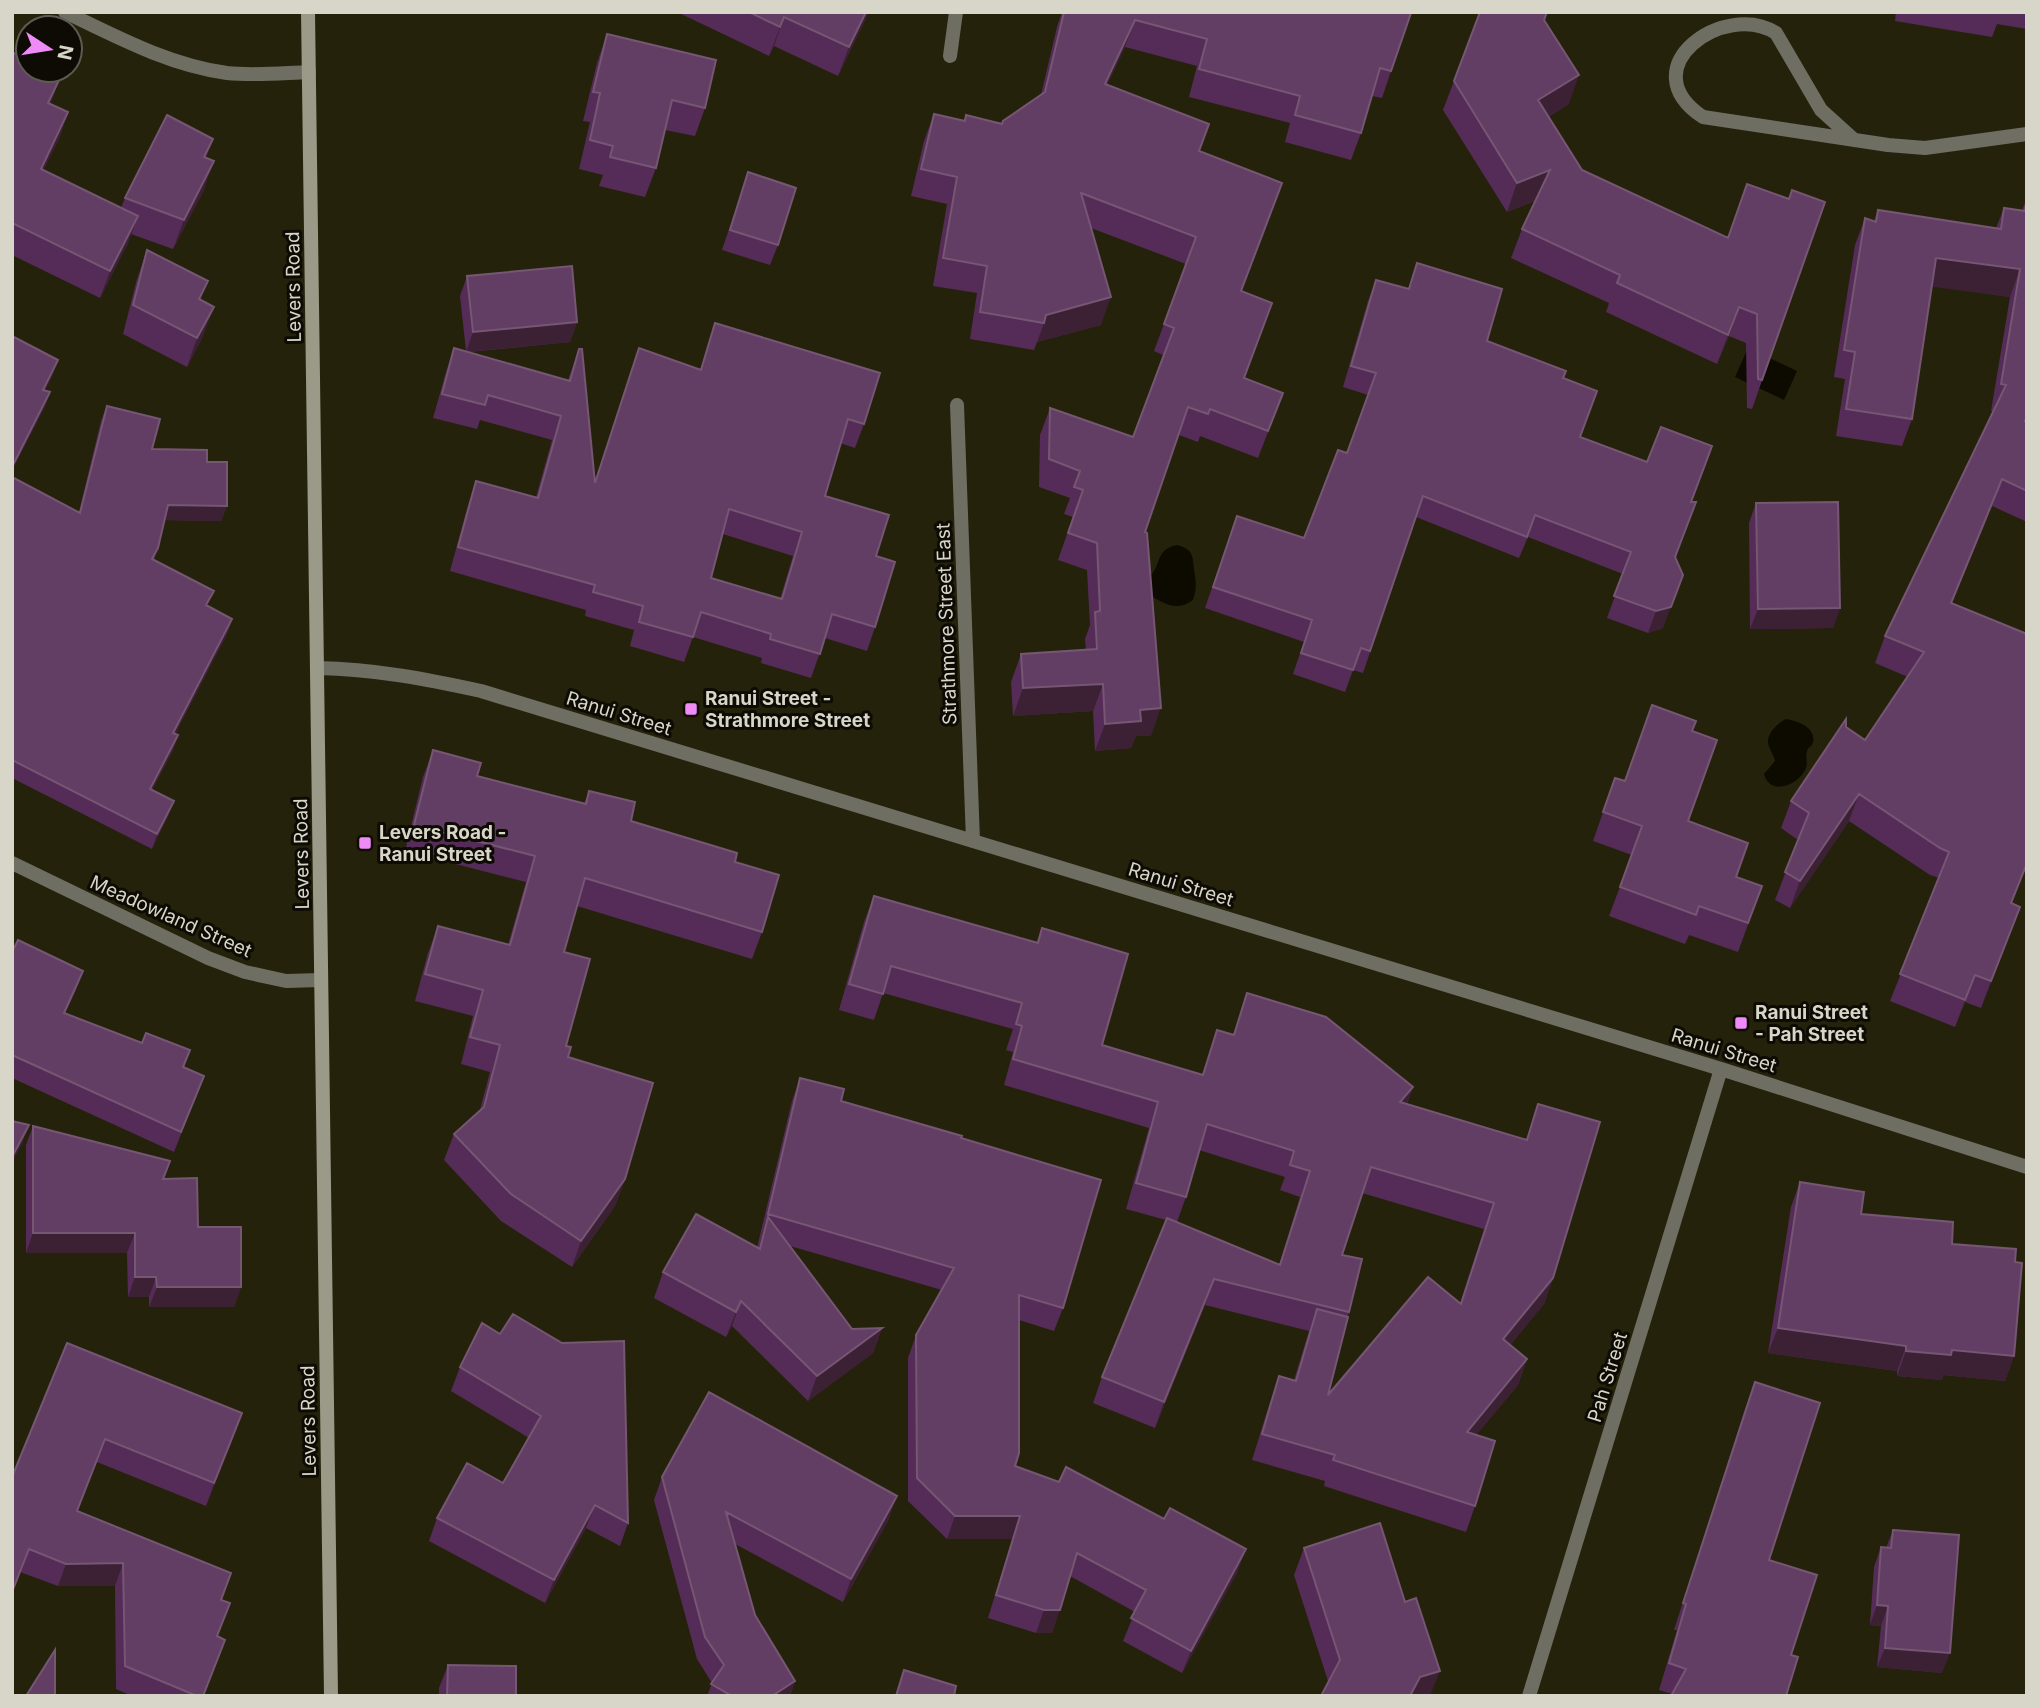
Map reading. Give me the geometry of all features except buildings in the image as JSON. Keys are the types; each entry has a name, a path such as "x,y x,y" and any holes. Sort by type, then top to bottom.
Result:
{"street":[{"path":"65,12 124,41 181,64 229,73 309,72"},
{"name":"Levers Road","path":"308,12 331,1696"},
{"path":"950,56 956,12"},
{"path":"1852,138 1821,110 1776,33 1756,16 1734,12 1703,22 1686,39 1678,55 1678,84 1682,97 1691,110 1703,117 1888,145 1925,148 2027,134"},
{"name":"Strathmore Street East","path":"957,405 973,841"},
{"name":"Ranui Street","path":"318,668 416,676 481,691 1721,1069 2027,1167"},
{"name":"Meadowland Street","path":"12,863 208,958 245,972 286,981 321,980"},
{"name":"Pah Street","path":"1529,1696 1721,1069"}],"shaded area":[{"path":"1748,348 1797,371 1784,400 1735,377"},
{"path":"1177,545 1191,554 1196,585 1193,600 1181,606 1166,604 1149,595 1147,578 1164,551"},
{"path":"1786,719 1809,729 1813,742 1807,751 1807,766 1802,774 1791,783 1778,787 1767,781 1764,774 1775,761 1768,743 1769,736"}],"place":[{"name":"Ranui Street - Strathmore Street","path":"691,709"},
{"name":"Levers Road - Ranui Street","path":"365,843"},
{"name":"Ranui Street - Pah Street","path":"1741,1023"}]}
